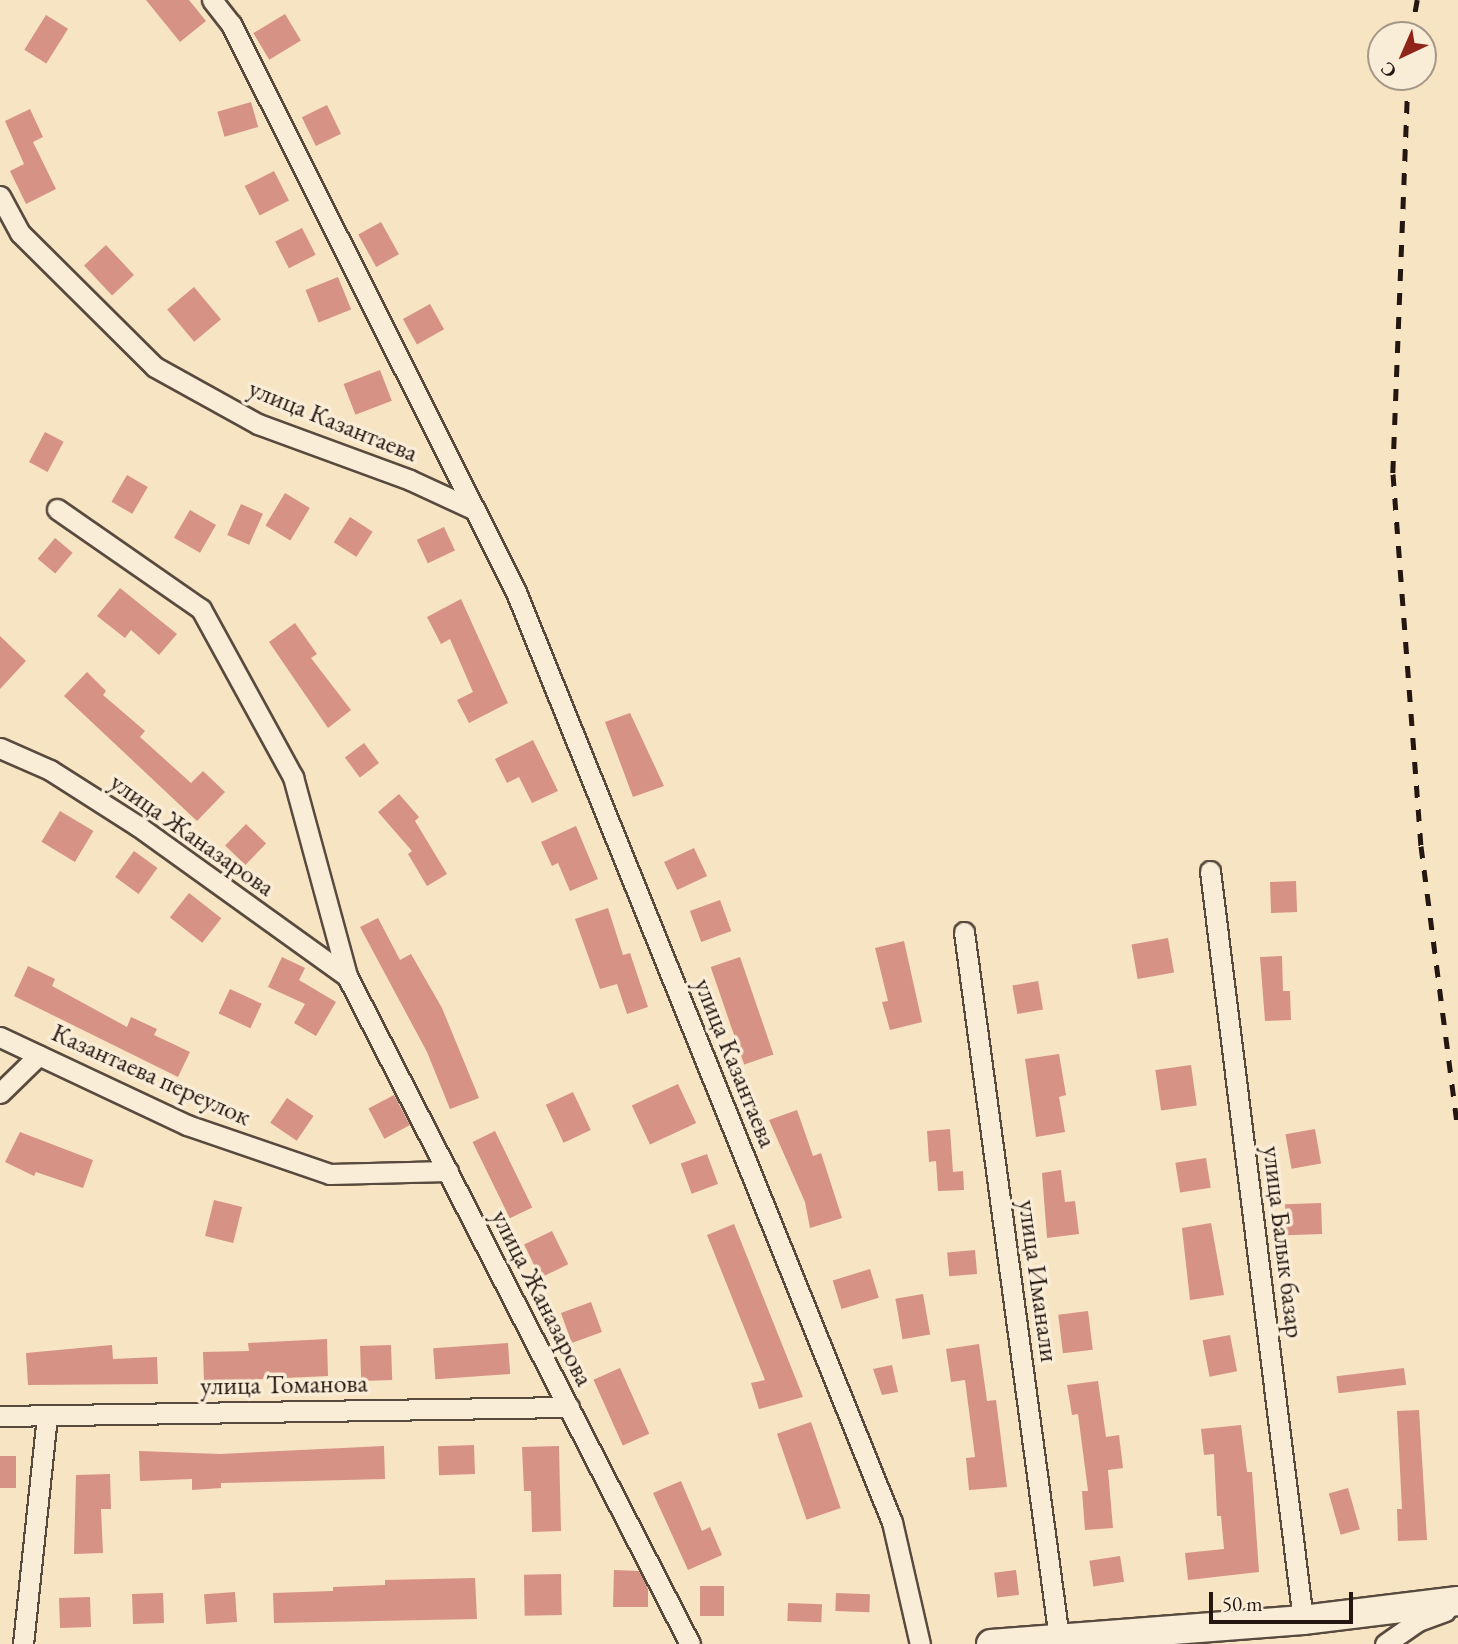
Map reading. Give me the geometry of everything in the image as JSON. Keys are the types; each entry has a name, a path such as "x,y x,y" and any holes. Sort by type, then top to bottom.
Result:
{"street":[{"name":"улица Казантаева","path":"212,0 231,24 516,593 892,1522 920,1644"},
{"name":"улица Казантаева","path":"0,196 20,233 155,367 258,424 410,480 475,510"},
{"name":"улица Жаназарова","path":"57,509 201,609 293,777 347,976 690,1644"},
{"name":"улица Жаназарова","path":"0,748 50,769 138,826 347,976"},
{"name":"улица Балык базар","path":"1210,871 1303,1620"},
{"name":"улица Иманали","path":"964,932 1059,1638"},
{"name":"Казантаева переулок","path":"0,1037 187,1125 330,1174 448,1171"},
{"path":"0,1093 39,1055"},
{"name":"улица Томанова","path":"0,1416 569,1407"},
{"path":"23,1644 47,1415"},
{"path":"991,1644 1303,1620 1458,1604"},
{"path":"1385,1644 1418,1621 1458,1604"}],"building":[{"path":"146,0 189,0 206,21 180,42"},
{"path":"285,14 301,41 269,60 253,33"},
{"path":"46,15 68,29 46,64 24,50"},
{"path":"251,102 258,127 225,137 217,112"},
{"path":"327,105 341,134 316,146 302,117"},
{"path":"30,109 43,137 33,142 56,189 26,204 10,171 24,164 5,121"},
{"path":"274,171 289,200 260,215 245,186"},
{"path":"381,222 399,254 376,267 358,235"},
{"path":"302,228 316,255 289,268 275,242"},
{"path":"106,245 134,275 112,295 84,265"},
{"path":"338,277 351,309 319,323 306,290"},
{"path":"194,287 221,319 194,342 167,309"},
{"path":"430,304 444,329 417,344 403,319"},
{"path":"380,370 392,401 355,415 344,384"},
{"path":"45,432 64,442 48,472 29,462"},
{"path":"127,475 148,487 132,514 112,502"},
{"path":"285,493 310,508 290,541 265,526"},
{"path":"241,504 263,514 249,545 227,535"},
{"path":"190,510 216,525 200,553 174,538"},
{"path":"350,517 373,532 356,557 334,542"},
{"path":"444,527 455,551 428,563 417,540"},
{"path":"55,538 73,553 55,573 38,559"},
{"path":"120,588 177,634 159,655 131,630 125,638 97,616"},
{"path":"461,599 508,703 469,723 457,700 473,692 450,639 441,644 427,617"},
{"path":"295,623 317,654 311,658 351,710 328,728 269,642"},
{"path":"0,636 26,661 0,689"},
{"path":"87,672 106,691 103,695 145,731 140,737 191,783 203,771 225,792 197,821 64,696"},
{"path":"630,713 664,786 633,797 605,722"},
{"path":"533,740 558,791 532,803 519,777 507,783 495,759"},
{"path":"364,743 379,763 360,777 345,757"},
{"path":"399,794 419,817 415,821 447,874 427,886 408,854 412,851 378,812"},
{"path":"60,811 93,831 75,862 41,842"},
{"path":"246,824 266,843 245,865 225,846"},
{"path":"576,826 598,879 570,891 558,863 552,866 541,842"},
{"path":"694,848 707,876 677,890 664,862"},
{"path":"134,851 157,868 139,894 115,877"},
{"path":"1296,881 1297,912 1271,913 1270,882"},
{"path":"189,893 221,918 202,943 170,917"},
{"path":"720,900 731,931 701,942 690,911"},
{"path":"608,908 623,955 630,953 648,1007 627,1014 617,984 600,989 575,919"},
{"path":"378,918 400,960 411,954 442,1008 479,1098 450,1109 427,1052 360,927"},
{"path":"1168,938 1174,972 1138,979 1132,944"},
{"path":"904,941 922,1022 890,1030 882,1002 888,1001 875,948"},
{"path":"1282,956 1283,991 1290,991 1291,1020 1265,1021 1260,957"},
{"path":"282,957 305,968 299,980 336,1002 316,1036 294,1023 305,1004 268,987"},
{"path":"740,957 774,1054 744,1064 711,967"},
{"path":"28,966 55,979 52,986 127,1027 131,1017 157,1029 154,1035 190,1052 178,1077 14,996"},
{"path":"1038,981 1043,1010 1017,1014 1012,986"},
{"path":"230,989 262,1004 250,1028 219,1013"},
{"path":"1059,1054 1066,1095 1059,1097 1065,1132 1036,1137 1025,1059"},
{"path":"1191,1065 1197,1106 1161,1111 1155,1070"},
{"path":"678,1084 696,1123 650,1145 632,1106"},
{"path":"573,1092 591,1130 564,1143 546,1105"},
{"path":"394,1095 410,1125 384,1139 368,1109"},
{"path":"287,1098 314,1116 297,1141 270,1123"},
{"path":"797,1110 813,1156 821,1153 842,1218 810,1228 805,1202 769,1120"},
{"path":"950,1129 953,1172 963,1171 964,1190 938,1191 936,1161 929,1162 927,1131"},
{"path":"1315,1129 1321,1163 1292,1169 1285,1134"},
{"path":"495,1131 532,1207 510,1218 473,1142"},
{"path":"20,1132 93,1160 83,1188 36,1172 34,1176 5,1162"},
{"path":"707,1154 718,1184 692,1194 681,1164"},
{"path":"1206,1158 1211,1188 1180,1192 1175,1163"},
{"path":"1061,1170 1065,1202 1075,1201 1079,1234 1047,1238 1042,1173"},
{"path":"214,1200 242,1207 233,1243 205,1236"},
{"path":"1321,1203 1322,1234 1286,1235 1285,1204"},
{"path":"1211,1223 1224,1295 1190,1300 1182,1228"},
{"path":"734,1224 803,1397 759,1409 751,1383 765,1380 707,1235"},
{"path":"552,1231 568,1264 540,1278 524,1245"},
{"path":"975,1250 977,1274 949,1276 947,1252"},
{"path":"870,1269 879,1298 841,1309 833,1280"},
{"path":"923,1294 930,1334 903,1339 895,1299"},
{"path":"591,1302 602,1332 572,1343 561,1313"},
{"path":"1088,1311 1093,1350 1063,1353 1058,1315"},
{"path":"1230,1335 1237,1371 1210,1377 1203,1340"},
{"path":"327,1339 328,1376 204,1382 203,1352 249,1351 248,1343"},
{"path":"508,1343 510,1374 435,1379 433,1348"},
{"path":"979,1344 987,1401 996,1400 1007,1487 969,1490 966,1458 975,1457 965,1380 951,1382 946,1349"},
{"path":"112,1345 113,1359 157,1357 158,1384 28,1385 26,1353"},
{"path":"391,1345 392,1380 361,1381 360,1346"},
{"path":"892,1365 898,1392 882,1395 873,1369"},
{"path":"620,1368 649,1434 623,1446 594,1380"},
{"path":"1404,1368 1406,1385 1339,1393 1337,1376"},
{"path":"1098,1381 1106,1437 1119,1435 1123,1468 1108,1470 1113,1528 1085,1530 1082,1491 1088,1491 1078,1414 1072,1415 1067,1385"},
{"path":"1419,1410 1427,1540 1398,1541 1397,1509 1402,1509 1397,1411"},
{"path":"811,1422 841,1508 807,1520 777,1434"},
{"path":"1241,1425 1247,1472 1252,1472 1259,1572 1188,1580 1185,1553 1224,1549 1221,1516 1217,1516 1214,1454 1204,1455 1201,1429"},
{"path":"474,1445 475,1474 439,1475 438,1446"},
{"path":"384,1446 385,1479 221,1483 221,1488 192,1490 192,1479 140,1481 139,1451 220,1454"},
{"path":"559,1446 561,1531 532,1532 531,1491 524,1491 522,1447"},
{"path":"0,1456 16,1456 16,1488 0,1488"},
{"path":"110,1474 111,1509 101,1509 103,1553 74,1554 76,1475"},
{"path":"681,1481 702,1531 710,1527 722,1555 688,1570 653,1493"},
{"path":"1348,1488 1360,1529 1341,1535 1329,1494"},
{"path":"1120,1556 1124,1582 1093,1587 1089,1561"},
{"path":"614,1570 639,1571 648,1589 648,1607 613,1607"},
{"path":"1016,1570 1019,1595 997,1597 994,1573"},
{"path":"561,1574 562,1615 525,1616 524,1575"},
{"path":"475,1578 477,1619 274,1623 273,1593 333,1591 333,1587 385,1585 385,1580"},
{"path":"700,1586 724,1586 724,1616 700,1616"},
{"path":"235,1592 237,1622 206,1624 204,1594"},
{"path":"163,1593 164,1623 133,1624 132,1594"},
{"path":"836,1593 870,1594 869,1612 835,1611"},
{"path":"90,1597 91,1627 60,1628 59,1598"},
{"path":"788,1603 822,1604 821,1622 787,1621"}],"railway":[{"path":"1413,21 1417,0"},
{"path":"1407,91 1393,474 1421,846 1458,1130"}]}
